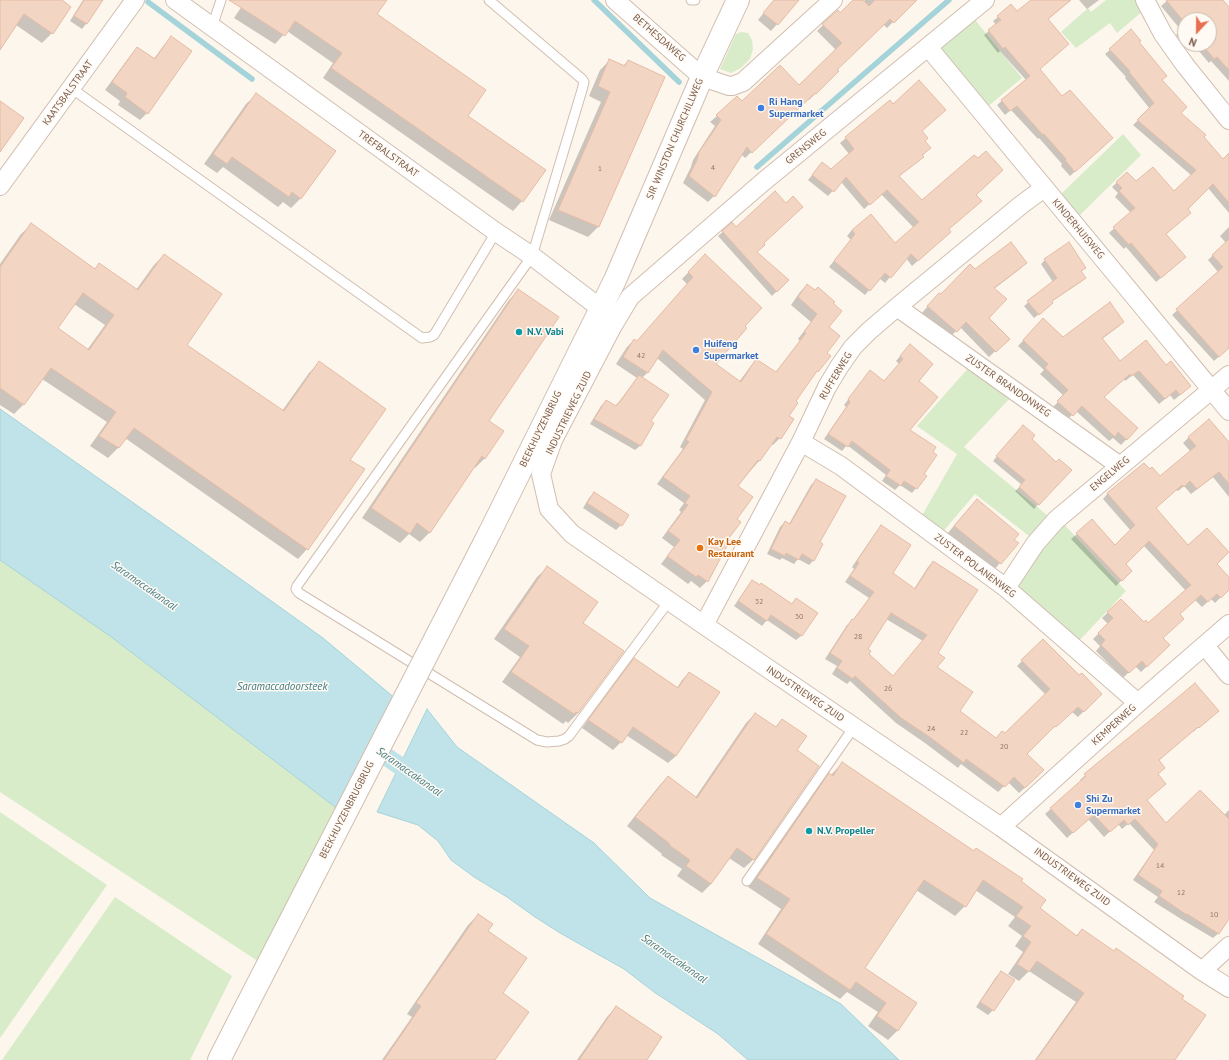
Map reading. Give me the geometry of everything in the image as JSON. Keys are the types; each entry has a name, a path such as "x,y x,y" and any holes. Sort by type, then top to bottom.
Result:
{"street":[{"name":"KAATSBALSTRAAT","path":"0,186 135,0"},
{"name":"TREFBALSTRAAT","path":"175,0 496,232 532,256 601,320"},
{"name":"BETHESDAWEG","path":"615,0 702,77"},
{"name":"SIR WINSTON CHURCHILLWEG","path":"601,320 615,280 702,77 738,0"},
{"path":"702,77 729,86 738,85 833,0"},
{"name":"GRENSWEG","path":"601,320 630,297 763,182 985,0"},
{"path":"1145,0 1163,34 1229,120"},
{"name":"KINDERHUISWEG","path":"928,47 1229,411"},
{"name":"RUFFERWEG","path":"704,626 801,442 827,388 853,347 897,307 1021,205 1044,188"},
{"path":"615,280 630,297"},
{"name":"ZUSTER BRANDONWEG","path":"897,307 1120,466"},
{"name":"BEEKHUYZENBRUG","path":"490,532 601,320"},
{"name":"INDUSTRIEWEG ZUID","path":"601,320 541,474 549,509 572,534 704,626 1001,827 1202,971 1229,988"},
{"name":"ENGELWEG","path":"1006,588 1035,544 1056,520 1229,375"},
{"name":"ZUSTER POLANENWEG","path":"801,442 842,466 1006,588 1138,703"},
{"name":"BEEKHUYZENBRUGBRUG","path":"219,1060 490,532"},
{"name":"KEMPERWEG","path":"1001,827 1138,703 1229,624"},
{"path":"1205,646 1229,675"},
{"path":"1202,971 1229,946"}],"lane":[{"path":"212,27 221,0"},
{"path":"489,0 584,82 532,256 297,586 296,590 537,740 547,742 559,741 569,736 669,601"},
{"path":"72,88 422,338 434,335 496,232"},
{"path":"747,881 854,727"}],"green space":[{"path":"1106,0 1139,0 1143,11 1117,33 1110,23 1076,48 1061,32 1088,8 1091,12"},
{"path":"972,16 1022,78 986,108 941,56 940,46"},
{"path":"741,32 748,33 752,40 753,49 750,59 741,68 731,73 720,69 736,34"},
{"path":"1123,134 1141,155 1079,216 1060,195"},
{"path":"971,365 1013,395 964,447 1048,516 1029,536 975,494 940,535 920,519 957,454 917,426"},
{"path":"1062,522 1126,591 1077,643 1017,587 1018,576"},
{"path":"0,560 110,636 351,819 276,973 0,792"},
{"path":"0,812 107,885 0,1038"},
{"path":"115,897 232,976 190,1060 2,1060"}],"water":[{"name":"Saramaccadoorsteek","path":"0,409 323,638 396,699 351,819 110,636 0,560"},
{"path":"427,709 457,747 594,843 650,898 841,1004 899,1060 748,1060 718,1034 654,992 624,969 560,933 507,897 474,877 451,860 438,841 418,825 377,812"}],"building":[{"path":"0,0 62,0 71,7 53,34 24,14 0,50"},
{"path":"84,0 103,0 87,24 74,16"},
{"path":"229,0 387,0 377,14 486,90 468,116 546,170 523,202 331,68 342,53 295,21 285,36"},
{"path":"774,0 799,0 778,25 763,13"},
{"path":"853,0 863,0 869,6 875,0 917,0 894,23 890,19 837,70 839,71 816,94 815,93 752,153 747,147 715,197 689,176 697,160 699,152 721,120 716,115 737,96 742,101 780,65 799,85 842,43 822,24 838,10 840,13"},
{"path":"1031,0 1071,0 1048,19 1069,44 1040,69 1062,96 1070,90 1113,138 1075,172 1065,160 1066,159 1017,106 1010,111 1001,100 1030,76 1005,47 1003,49 988,30 1001,20 997,16 1011,4 1017,11"},
{"path":"1166,0 1223,0 1229,7 1229,70 1217,57 1214,59 1208,52 1217,52 1217,12 1177,12 1177,13"},
{"path":"1131,29 1141,41 1139,42 1167,76 1162,80 1187,107 1181,113 1206,135 1204,137 1223,159 1229,153 1229,203 1213,184 1188,209 1191,213 1166,234 1186,257 1161,278 1131,243 1129,245 1113,227 1135,208 1119,191 1122,188 1116,182 1127,172 1136,181 1153,167 1174,191 1196,170 1137,120 1154,103 1129,72 1130,71 1109,49"},
{"path":"171,36 192,51 148,114 125,97 127,93 112,82 137,47 155,59"},
{"path":"609,59 625,66 628,60 665,77 599,227 558,210 610,92 598,86"},
{"path":"919,80 946,110 922,131 928,138 925,141 931,148 922,155 924,157 899,176 922,200 974,155 978,158 986,151 1003,170 976,195 982,201 949,229 951,232 918,261 911,254 891,278 885,273 870,291 834,261 855,234 852,230 871,214 895,243 919,222 887,190 870,205 846,177 834,192 812,175 822,162 831,169 854,149 845,137 890,100 893,104"},
{"path":"256,93 336,151 301,199 292,192 289,197 232,157 227,164 213,154"},
{"path":"0,101 24,118 0,152"},
{"path":"775,191 786,203 793,196 803,207 764,243 765,245 757,252 789,280 777,292 722,231 732,222 736,227"},
{"path":"31,223 95,269 99,263 138,290 164,254 222,294 187,345 284,411 319,361 386,409 350,460 365,469 308,550 134,428 119,448 99,436 116,412 51,368 24,405 0,388 0,267","holes":["83,293 114,315 89,350 58,328"]},
{"path":"1229,239 1229,348 1219,357 1176,309 1223,267 1212,255"},
{"path":"1011,242 1027,263 994,288 1007,299 989,318 1010,339 996,352 966,322 957,332 927,306 970,264 975,269"},
{"path":"1069,242 1086,268 1081,271 1086,278 1052,301 1053,303 1039,315 1027,301 1057,278 1044,259"},
{"path":"705,254 762,308 745,326 747,328 716,364 741,382 756,359 776,372 806,333 804,332 817,314 798,297 807,284 815,290 818,287 835,302 833,303 842,311 829,327 840,336 827,353 831,356 818,372 817,371 796,401 798,403 789,416 794,419 781,439 777,437 760,461 758,460 738,486 753,497 737,519 741,522 729,538 730,540 708,582 698,575 696,577 667,556 680,540 668,531 688,505 685,503 690,496 663,477 689,442 686,440 712,392 663,350 648,373 623,357 634,339 637,341 693,277 688,272"},
{"path":"518,289 559,317 489,421 504,431 485,459 482,456 430,533 417,523 410,534 371,508"},
{"path":"1110,302 1124,322 1102,338 1120,361 1146,340 1166,365 1171,361 1191,386 1180,395 1176,390 1165,399 1139,371 1131,376 1130,374 1104,397 1138,428 1127,440 1118,432 1115,437 1082,406 1073,416 1057,401 1068,390 1045,368 1048,364 1023,340 1043,318 1063,337"},
{"path":"910,344 933,364 919,381 938,397 910,430 936,447 933,452 937,455 924,474 927,476 917,489 904,481 901,486 886,476 890,470 852,441 848,447 828,434 850,402 848,399 870,370 884,381 903,359 900,356"},
{"path":"639,375 669,395 651,421 654,423 641,446 594,419 606,400 616,406"},
{"path":"1209,419 1229,442 1229,484 1219,472 1197,489 1190,481 1184,487 1182,485 1156,508 1188,545 1207,528 1229,552 1217,564 1229,577 1229,590 1221,598 1217,594 1208,602 1201,595 1180,614 1184,619 1163,638 1170,645 1147,667 1142,661 1129,673 1101,645 1105,640 1098,633 1113,618 1107,612 1121,599 1144,622 1146,620 1148,623 1191,585 1149,541 1126,564 1132,571 1122,581 1076,533 1092,519 1115,545 1135,525 1107,493 1144,463 1150,469 1152,467 1160,476 1196,446 1188,437"},
{"path":"1023,425 1035,435 1032,439 1056,462 1059,459 1072,470 1039,505 1019,487 1025,480 996,456"},
{"path":"816,479 846,496 820,542 823,544 814,561 802,554 799,560 786,553 785,556 771,549 785,521 790,524"},
{"path":"594,492 629,515 622,526 587,503"},
{"path":"977,499 1019,534 1014,540 1019,543 1001,564 954,526"},
{"path":"881,525 911,545 893,573 915,589 933,561 978,590 938,653 945,658 937,667 973,692 960,711 996,738 1002,731 1005,733 1050,689 1021,660 1043,639 1079,675 1082,673 1102,694 1084,712 1078,707 1056,727 1055,726 1027,754 1044,770 1025,788 1014,777 1005,787 966,759 964,763 901,718 855,676 853,679 837,668 842,661 830,653 852,619 853,620 874,592 850,576 859,563 857,561","holes":["891,613 927,635 893,676 869,654 871,651 868,649"]},
{"path":"547,566 598,602 583,623 624,651 578,713 576,712 574,714 511,672 529,646 504,629"},
{"path":"752,580 760,585 761,583 792,604 796,598 818,613 802,636 771,615 767,621 738,601"},
{"path":"634,658 678,688 689,672 720,692 676,756 633,727 622,743 588,720"},
{"path":"1195,683 1219,711 1159,760 1165,768 1158,774 1166,784 1147,800 1166,823 1200,790 1229,819 1229,919 1219,934 1159,896 1162,891 1138,875 1158,844 1135,819 1128,825 1124,820 1110,832 1094,815 1073,833 1050,808 1086,776 1084,774"},
{"path":"755,713 776,727 782,719 807,736 797,750 819,766 754,860 737,848 711,884 686,866 690,860 635,817 668,776 697,798"},
{"path":"842,762 974,851 976,848 1023,879 1021,881 1046,900 1040,908 1077,936 1082,929 1114,951 1116,948 1184,996 1182,999 1206,1015 1175,1060 1036,1060 1084,993 1037,961 1029,972 1017,964 1031,942 1023,936 1031,926 1016,916 1023,907 983,880 966,907 924,880 865,968 917,1003 898,1031 877,1016 886,1003 856,982 850,990 766,934 790,899 757,878 829,773 833,776"},
{"path":"478,914 493,924 488,931 527,958 503,993 529,1012 495,1060 384,1060 421,1006 416,1003"},
{"path":"1001,971 1015,980 994,1011 980,1002"},
{"path":"616,1006 662,1037 647,1060 579,1060"}],"waterway":[{"path":"594,0 679,82"},
{"path":"757,167 949,0"},
{"path":"148,2 252,79"},
{"name":"Saramaccakanaal","path":"367,743 420,780"}],"place":[{"name":"Ri Hang Supermarket","path":"761,108"},
{"name":"N.V. Vabi","path":"519,332"},
{"name":"Huifeng Supermarket","path":"696,350"},
{"name":"Kay Lee Restaurant","path":"700,548"},
{"name":"Shi Zu Supermarket","path":"1078,805"},
{"name":"N.V. Propeller","path":"809,831"}]}
